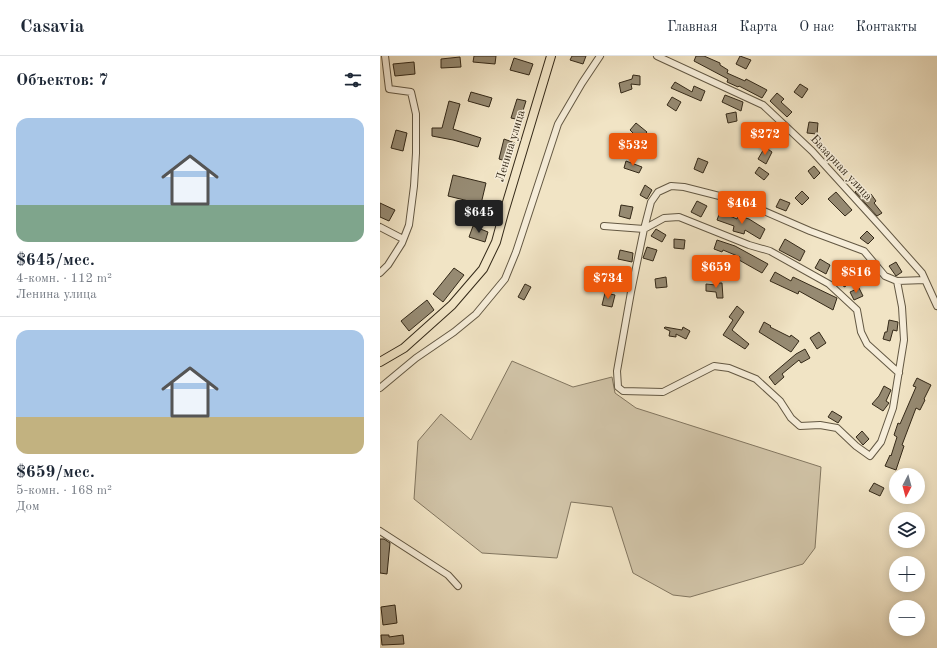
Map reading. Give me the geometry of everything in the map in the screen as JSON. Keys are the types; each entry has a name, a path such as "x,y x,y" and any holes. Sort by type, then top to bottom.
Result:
{"main road":[{"name":"Ленина улица","path":"380,362 404,348 452,306 482,269 496,242 504,209 551,56"}],"street":[{"path":"380,273 388,265 410,225 416,153 416,114 411,92 389,89 385,56"},
{"path":"380,388 416,358 454,332 476,314 504,279 516,252 558,124 600,56"},
{"name":"Базарная улица","path":"657,56 763,105 818,157 887,233 922,274 937,306"},
{"path":"897,282 902,307 904,340 899,373 893,408 881,442 870,456 856,446 837,428 820,425 800,426 790,418 780,401 756,379 729,368 714,366 663,392 623,391 618,387 617,372 644,229 651,202 658,192 671,186 684,187 743,202 810,231 864,251 885,276 897,282 925,280"},
{"path":"604,226 644,229 664,218 679,217 749,245 770,251 829,284 857,310 861,332 866,344 899,373"},
{"path":"380,227 403,239"},
{"path":"380,531 448,575 458,586"}],"shaded area":[{"path":"512,361 573,387 612,377 615,393 636,408 821,467 815,548 803,564 690,597 673,595 633,573 612,507 571,502 557,558 482,553 414,499 418,441 441,414 471,440"}],"building":[{"path":"474,56 496,56 495,64 473,62"},
{"path":"572,56 586,56 583,64 570,60"},
{"path":"696,56 704,56 720,63 720,65 728,70 727,73 745,81 746,79 767,90 762,98 739,86 738,87 727,82 728,79 694,61"},
{"path":"740,56 751,60 746,69 736,64"},
{"path":"460,57 461,67 441,68 441,59"},
{"path":"514,58 533,64 529,75 510,70"},
{"path":"414,62 415,74 395,76 393,64"},
{"path":"633,75 640,76 640,85 631,84 632,89 621,93 619,83 632,79"},
{"path":"675,82 692,92 694,86 705,91 701,101 671,88"},
{"path":"800,84 808,89 802,98 794,92"},
{"path":"471,92 492,98 489,107 468,101"},
{"path":"777,93 784,99 781,102 792,112 787,117 770,101"},
{"path":"725,95 743,102 741,111 722,102"},
{"path":"672,97 681,102 676,111 667,105"},
{"path":"517,99 526,101 520,120 511,118"},
{"path":"449,101 460,104 453,129 481,138 478,147 432,136 432,128 442,128"},
{"path":"736,112 737,121 728,123 726,114"},
{"path":"809,122 818,123 817,134 807,133"},
{"path":"636,123 647,132 640,140 630,130"},
{"path":"396,130 407,133 403,151 391,148"},
{"path":"742,135 753,136 753,145 742,145"},
{"path":"504,139 515,143 509,162 499,159"},
{"path":"765,147 772,152 766,164 758,159"},
{"path":"698,158 708,162 703,173 694,169"},
{"path":"626,161 642,167 639,173 624,168"},
{"path":"814,166 820,173 814,179 808,171"},
{"path":"759,167 769,174 764,180 755,173"},
{"path":"453,175 486,183 481,204 448,196"},
{"path":"645,185 652,190 647,199 640,195"},
{"path":"859,188 866,198 871,194 876,201 874,203 882,213 877,216 855,192"},
{"path":"802,191 809,198 802,205 795,198"},
{"path":"836,192 852,210 845,216 828,199"},
{"path":"780,199 790,203 786,211 776,207"},
{"path":"697,201 707,206 701,217 691,212"},
{"path":"380,203 395,210 389,221 380,217"},
{"path":"621,205 633,207 630,219 619,216"},
{"path":"720,212 737,219 738,216 749,219 765,229 760,239 745,230 744,234 733,231 734,226 717,220"},
{"path":"473,226 488,232 485,242 469,237"},
{"path":"656,229 666,235 662,242 651,236"},
{"path":"867,231 874,238 868,244 860,238"},
{"path":"674,239 685,240 684,249 674,248"},
{"path":"785,239 805,251 800,261 779,250"},
{"path":"717,240 735,246 768,264 762,273 739,260 740,257 723,250 722,252 714,249"},
{"path":"647,247 657,250 653,261 643,258"},
{"path":"620,250 633,253 632,262 618,259"},
{"path":"820,259 830,265 826,274 815,268"},
{"path":"896,262 902,272 896,276 889,266"},
{"path":"454,268 464,275 443,302 433,294"},
{"path":"613,268 624,272 620,283 609,278"},
{"path":"775,272 791,281 793,277 837,298 833,310 799,291 798,294 770,281"},
{"path":"839,272 850,278 845,287 835,281"},
{"path":"666,277 667,287 656,288 655,279"},
{"path":"716,283 722,283 723,298 717,298 716,292 706,291 706,284 716,285"},
{"path":"525,284 531,287 524,300 518,297"},
{"path":"859,288 863,296 854,300 850,292"},
{"path":"605,293 615,295 612,307 602,305"},
{"path":"427,300 434,310 409,331 401,321"},
{"path":"737,306 744,312 732,330 749,344 745,349 723,335 733,320 729,317"},
{"path":"889,320 898,322 897,331 893,330 890,341 883,339 885,332 887,332"},
{"path":"764,322 771,326 770,327 790,337 791,335 799,341 791,352 759,332"},
{"path":"683,327 690,331 686,339 676,334 676,337 669,336 670,331 664,328 682,330"},
{"path":"819,332 826,343 817,349 810,338"},
{"path":"805,349 810,358 801,363 799,360 782,374 784,377 775,385 769,377 796,354"},
{"path":"917,378 931,385 920,410 916,408 902,445 904,446 897,468 890,468 885,466 890,455 891,456 897,437 894,435 898,423 900,424 916,387 913,386"},
{"path":"884,386 891,390 886,401 889,403 883,411 872,404 879,396"},
{"path":"832,411 842,417 838,423 828,417"},
{"path":"862,431 869,439 863,445 856,437"},
{"path":"874,483 884,488 880,496 869,491"},
{"path":"380,539 384,539 390,543 387,574 380,573"},
{"path":"395,605 397,623 383,625 381,607"},
{"path":"381,635 389,635 389,637 403,635 404,644 382,645"}]}
